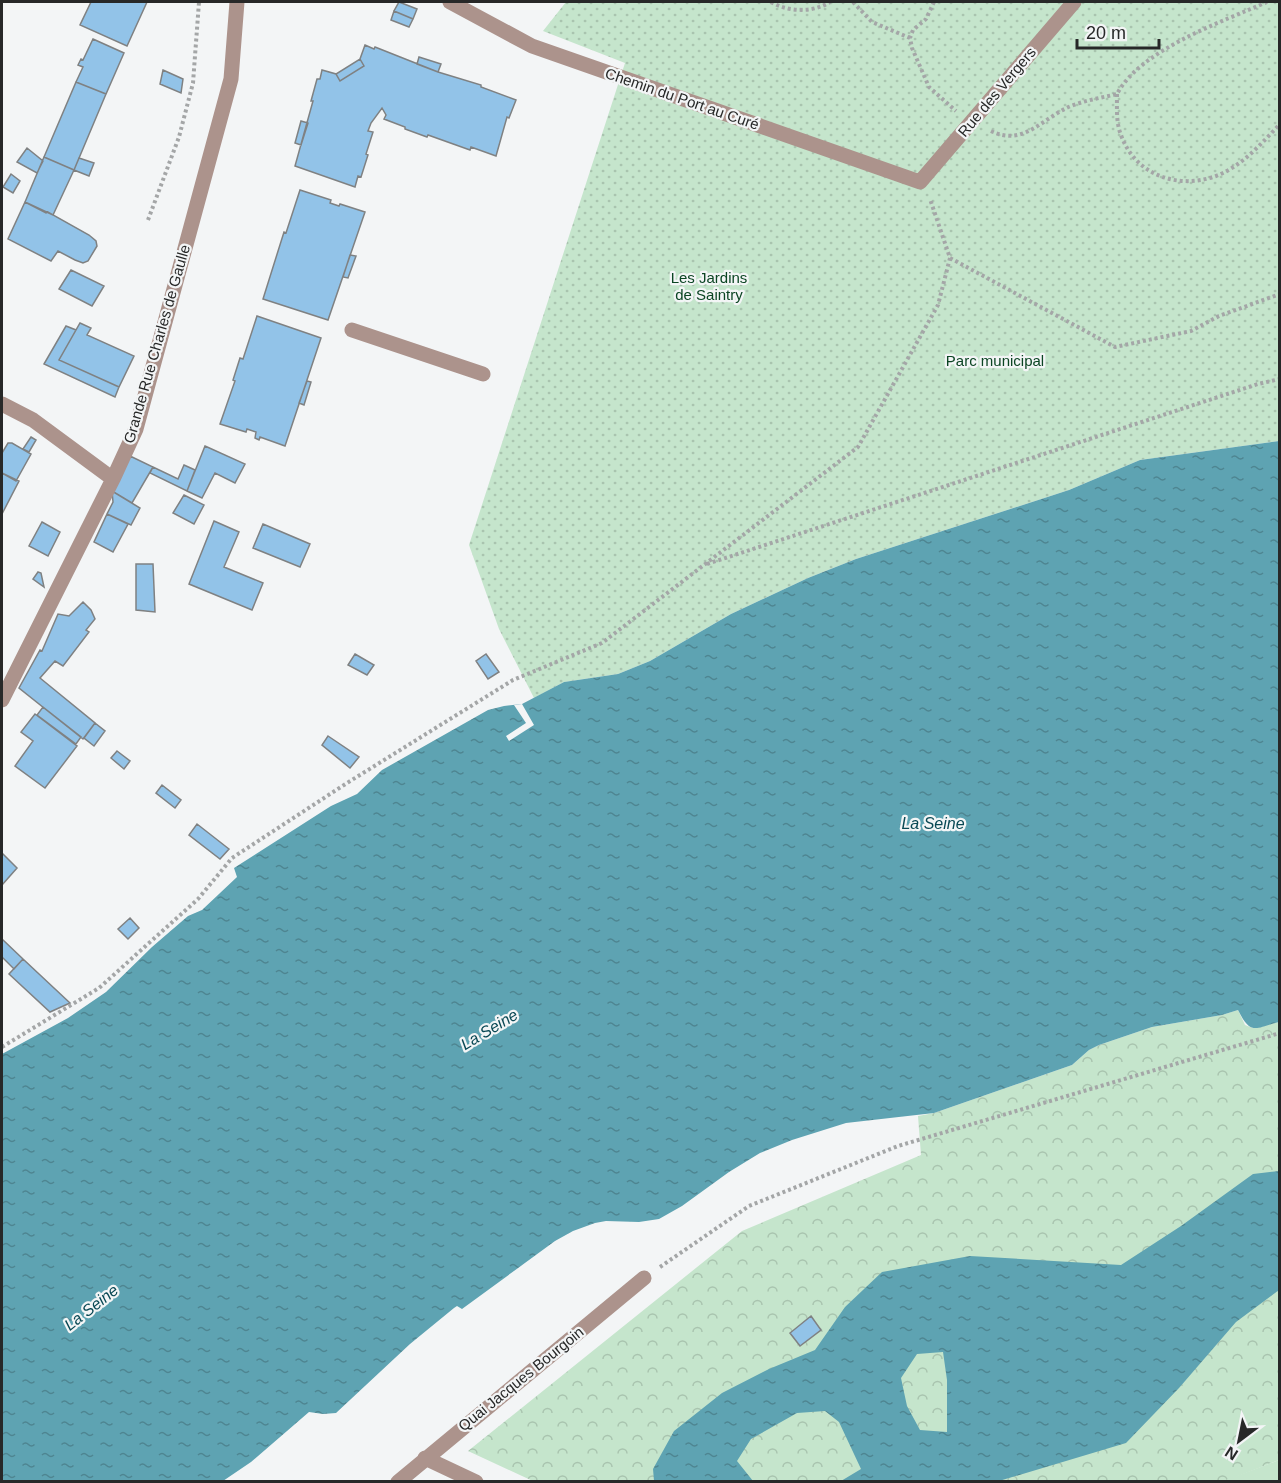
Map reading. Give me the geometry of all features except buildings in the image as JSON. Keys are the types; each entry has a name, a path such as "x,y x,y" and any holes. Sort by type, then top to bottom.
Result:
{"street":[{"name":"Grande Rue Charles de Gaulle","path":"2,700 136,429 231,79 237,2"},
{"name":"Chemin du Port au Curé","path":"450,2 532,46 924,188"},
{"name":"Rue des Vergers","path":"924,188 971,122 1074,2"},
{"path":"352,330 483,374"},
{"path":"2,404 33,420 113,479"},
{"name":"Quai Jacques Bourgoin","path":"398,1482 644,1278"},
{"path":"425,1458 476,1482"}],"path":[{"path":"148,220 179,137 193,84 199,2"},
{"path":"771,2 781,7 802,10 818,8 830,2"},
{"path":"853,2 872,22 910,38"},
{"path":"934,2 926,19 913,30 910,38 916,60 929,87 936,95 971,122 1001,136 1011,136 1035,129 1057,112 1085,100 1117,94"},
{"path":"1267,2 1191,35 1152,58 1132,74 1117,94 1120,133 1129,153 1149,171 1173,181 1188,182 1216,176 1230,169 1242,161 1280,124"},
{"path":"2,1047 99,988 198,899 232,858 513,680 602,643 858,447 938,305 950,258 924,188"},
{"path":"950,258 1115,347 1191,331 1219,316 1280,294"},
{"path":"702,566 1258,384 1280,379"},
{"path":"644,1278 749,1206 898,1146 1280,1033"}],"green space":[{"path":"566,2 1279,2 1279,441 1140,460 1069,490 856,559 808,578 731,614 650,661 618,674 564,682 534,698 499,629 469,545 625,63 543,31"},
{"path":"1238,1010 1245,1025 1253,1028 1279,1022 1279,1460 1223,1482 535,1482 468,1451 742,1231 921,1155 918,1116 934,1113 1072,1065 1089,1050 1099,1045 1152,1027 1222,1015"},
{"path":"1279,1460 1279,1481 1223,1481"}],"water":[{"name":"La Seine","path":"1279,441 1279,1022 1259,1028 1250,1027 1238,1010 1222,1015 1152,1027 1099,1045 1089,1050 1072,1065 934,1113 846,1123 792,1140 760,1153 659,1219 639,1222 606,1221 573,1231 555,1241 462,1309 457,1306 454,1308 410,1344 336,1413 309,1412 251,1462 223,1481 2,1482 2,1054 68,1018 106,992 152,947 188,916 202,910 237,877 234,868 331,806 357,794 382,770 488,710 522,704 564,682 618,674 650,661 731,614 808,578 856,559 1069,490 1140,460"},
{"path":"1279,1171 1279,1290 1236,1322 1179,1388 1126,1443 999,1481 841,1481 861,1469 839,1422 825,1411 797,1413 751,1439 737,1461 753,1481 654,1481 653,1469 674,1431 722,1393 769,1369 815,1350 845,1307 882,1272 970,1256 1121,1265 1181,1226 1253,1174","holes":["943,1352 947,1380 947,1432 920,1430 907,1406 901,1378 917,1354"]}],"pier":[{"path":"522,704 534,725 509,741 506,736 526,723 514,705"}],"park label":[{"name":"Les Jardins de Saintry","path":"709,286"},
{"name":"Parc municipal","path":"995,361"}]}
